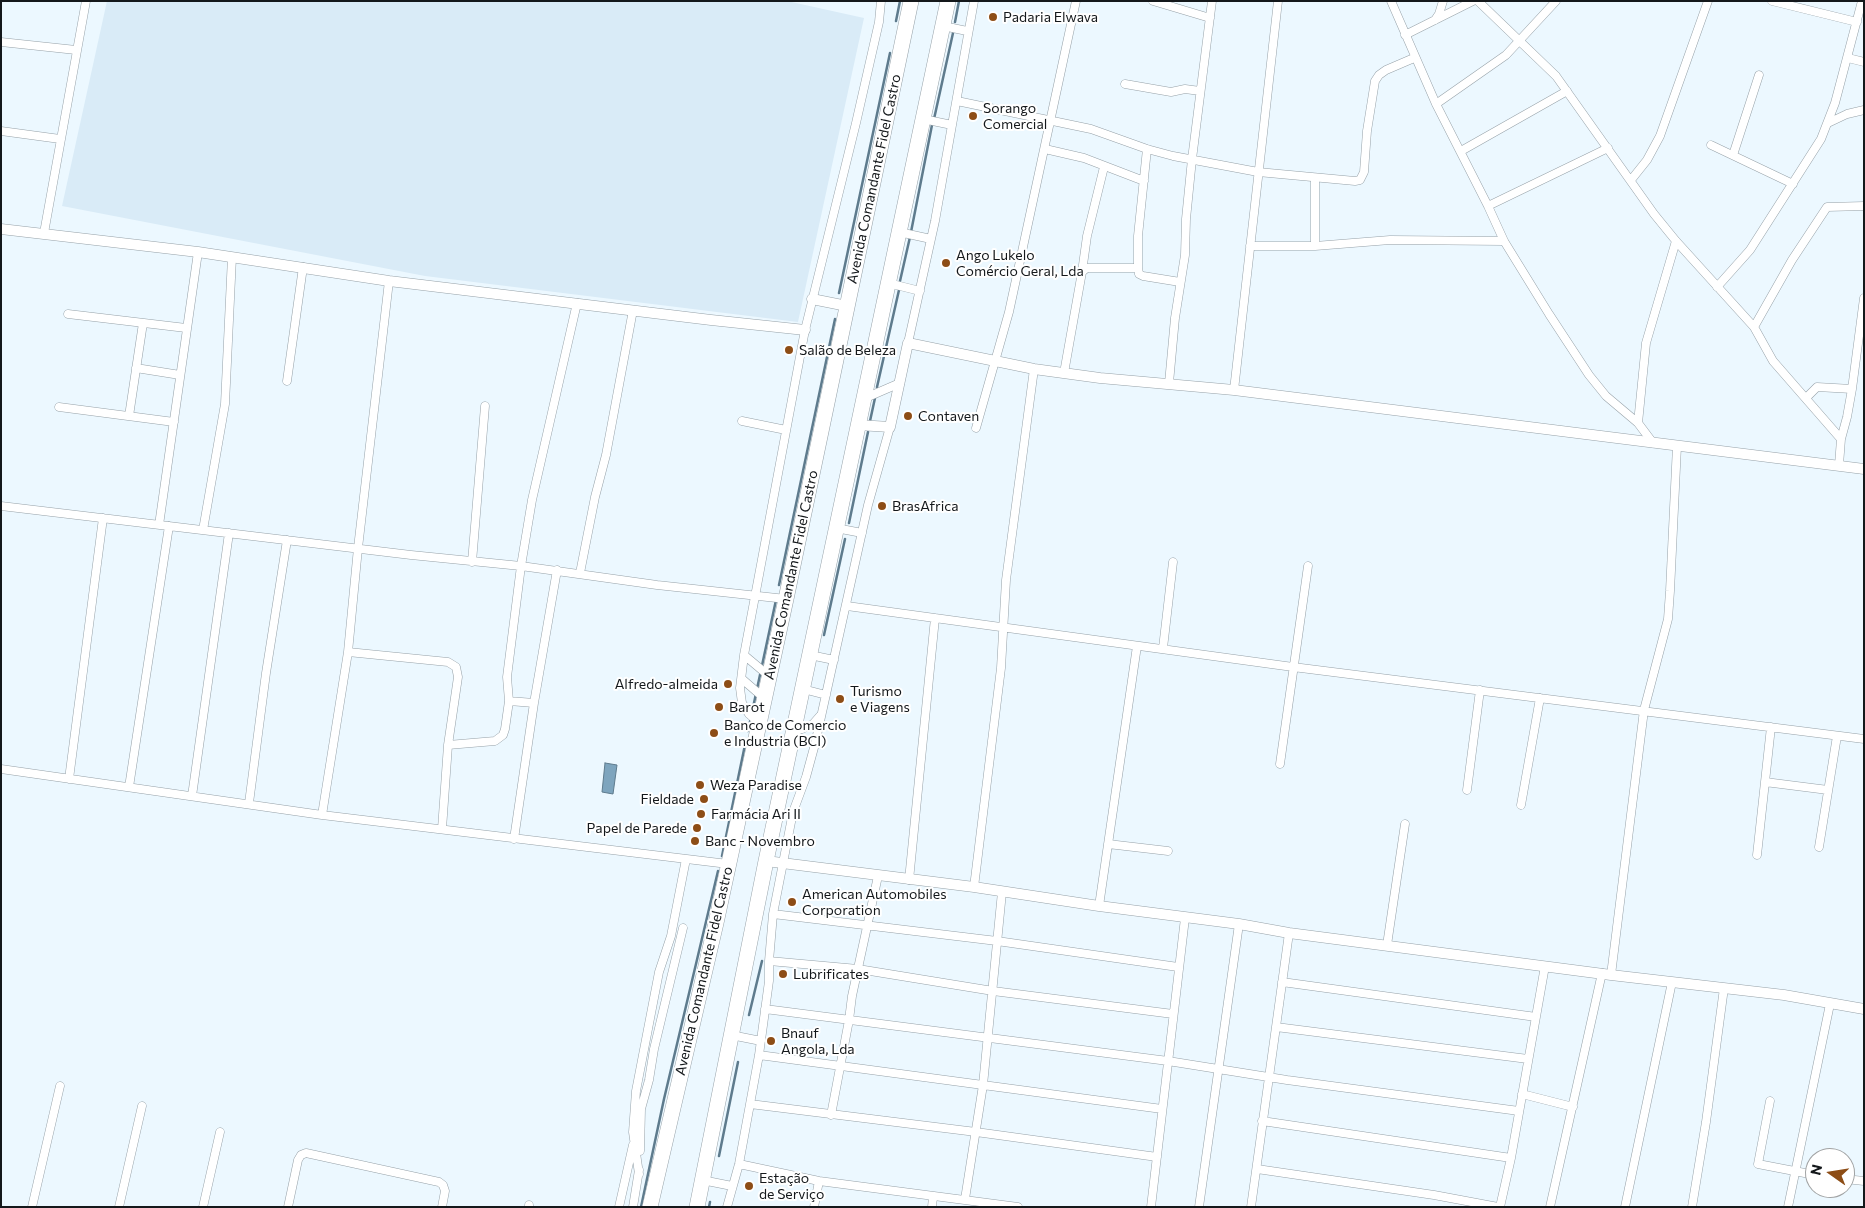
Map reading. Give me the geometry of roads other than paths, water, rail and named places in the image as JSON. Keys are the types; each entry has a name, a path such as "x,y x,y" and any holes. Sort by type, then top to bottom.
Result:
{"highway":[{"name":"Avenida Comandante Fidel Castro","path":"650,1207 716,924 770,676 911,1"},
{"path":"697,1207 766,861 948,1"}],"street":[{"path":"44,233 86,1"},
{"path":"759,724 742,703 740,688 744,655 805,330 859,110 879,22 881,1"},
{"path":"726,1207 739,1164 759,1055 769,981 773,914 793,812 806,777 823,710 872,487 890,427 900,383 931,239 957,101 967,31 974,1"},
{"path":"976,428 1009,312 1076,1"},
{"path":"1152,1 1210,18"},
{"path":"1169,383 1180,282 1185,256 1186,219 1192,159 1212,1"},
{"path":"1234,390 1278,1"},
{"path":"1390,1 1406,35 1414,58 1504,241 1589,375 1606,396 1638,423 1653,444"},
{"path":"1434,22 1439,14 1442,1"},
{"path":"1406,35 1474,1"},
{"path":"1478,1 1556,76 1676,241 1754,327 1774,361 1841,439"},
{"path":"1436,104 1497,63 1556,1"},
{"path":"1631,180 1647,160 1660,136 1708,1"},
{"path":"1772,1 1857,22"},
{"path":"1717,286 1750,250 1816,148 1828,123 1848,58 1862,1"},
{"path":"943,26 967,31"},
{"path":"1,42 76,50"},
{"path":"957,101 1091,128 1147,149 1192,159 1258,172 1356,181 1360,180 1364,172 1367,131 1375,81 1386,70 1414,58"},
{"path":"1848,58 1864,62"},
{"path":"1733,155 1759,75"},
{"path":"1125,84 1171,92 1185,89 1200,91"},
{"path":"1461,151 1567,91"},
{"path":"1828,123 1847,114 1864,110"},
{"path":"923,119 952,125"},
{"path":"1,131 60,139"},
{"path":"1711,145 1793,184"},
{"path":"1488,206 1608,148"},
{"path":"1147,149 1138,236 1139,274 1180,282"},
{"path":"1045,150 1084,158 1144,181"},
{"path":"1064,373 1088,236 1104,167"},
{"path":"1315,178 1315,246"},
{"path":"1754,327 1792,260 1827,207 1864,206"},
{"path":"1,229 198,252 388,281 805,330"},
{"path":"899,232 931,239"},
{"path":"1250,246 1315,246 1390,240 1504,241"},
{"path":"1638,423 1646,343 1676,241"},
{"path":"159,525 198,252"},
{"path":"203,530 225,404 232,257"},
{"path":"287,381 303,267"},
{"path":"1082,272 1087,268 1138,268"},
{"path":"322,814 348,652 388,281"},
{"path":"888,283 920,291"},
{"path":"1839,466 1841,439 1852,389 1864,298"},
{"path":"812,299 847,306"},
{"path":"448,745 487,743 499,738 505,729 509,701 506,677 521,566 540,456 577,303"},
{"path":"580,573 595,497 606,454 633,310"},
{"path":"68,314 186,328"},
{"path":"129,416 142,323"},
{"path":"908,343 1034,369 1064,373 1234,390 1864,469"},
{"path":"136,368 180,375"},
{"path":"974,887 1001,668 1006,580 1034,369"},
{"path":"864,398 900,383"},
{"path":"1806,398 1818,387 1852,389"},
{"path":"472,562 485,406"},
{"path":"59,407 174,422"},
{"path":"742,421 786,430"},
{"path":"858,425 890,427"},
{"path":"1550,1207 1607,974 1644,710 1668,619 1677,446"},
{"path":"1,506 472,562 557,570 786,600"},
{"path":"69,778 103,518"},
{"path":"129,787 169,526"},
{"path":"836,528 862,533"},
{"path":"192,796 229,533"},
{"path":"249,803 266,673 287,540"},
{"path":"1163,648 1173,562"},
{"path":"1280,764 1308,566"},
{"path":"514,839 534,704 557,570"},
{"path":"847,606 1294,667 1864,739"},
{"path":"909,880 935,618"},
{"path":"1099,906 1137,646"},
{"path":"348,652 448,662 456,667 458,677 448,745 442,829"},
{"path":"744,655 770,676"},
{"path":"810,655 834,660"},
{"path":"742,679 764,698"},
{"path":"803,690 826,695"},
{"path":"1467,790 1480,690"},
{"path":"1521,805 1540,698"},
{"path":"509,701 534,704"},
{"path":"794,730 802,730 813,724 823,710"},
{"path":"1757,856 1771,727"},
{"path":"1820,847 1837,736"},
{"path":"1,769 322,814 728,864"},
{"path":"1765,782 1828,790"},
{"path":"1387,945 1405,824"},
{"path":"1108,844 1168,851"},
{"path":"639,1174 634,1140 633,1111 659,972 671,936 686,859"},
{"path":"766,861 974,887 1185,918 1546,966 1784,995 1830,1004 1864,1008"},
{"path":"831,1114 852,996 878,876"},
{"path":"965,1199 983,1085 1002,892"},
{"path":"773,914 997,941 1178,967"},
{"path":"1151,1207 1185,918"},
{"path":"1198,1207 1239,924"},
{"path":"633,1207 639,1174 641,1109 683,928"},
{"path":"1251,1207 1289,932"},
{"path":"769,960 858,970 993,991 1173,1014"},
{"path":"1257,1169 1434,1195 1499,1207 1511,1158 1546,966"},
{"path":"1282,982 1536,1017"},
{"path":"1625,1207 1672,982"},
{"path":"1692,1207 1706,1122 1724,988"},
{"path":"1788,1207 1830,1004"},
{"path":"765,1009 1168,1061 1269,1077 1519,1110"},
{"path":"1276,1028 1528,1059"},
{"path":"731,1035 761,1041"},
{"path":"759,1055 1162,1109"},
{"path":"32,1207 60,1086"},
{"path":"1522,1094 1573,1107"},
{"path":"1770,1101 1758,1164 1805,1174"},
{"path":"750,1104 1157,1157"},
{"path":"119,1207 142,1106"},
{"path":"1262,1121 1511,1158"},
{"path":"203,1207 220,1132"},
{"path":"619,1207 634,1140"},
{"path":"288,1207 298,1160 306,1152 439,1182 443,1185 445,1191 442,1207"},
{"path":"739,1164 819,1181 933,1197 965,1199 982,1205 1018,1207"},
{"path":"702,1180 732,1186"},
{"path":"814,1207 819,1181"},
{"path":"932,1207 933,1197"}],"water":[{"path":"605,763 617,765 613,794 602,792"}],"waterway":[{"path":"896,21 900,1"},
{"path":"955,22 959,1"},
{"path":"934,119 953,33"},
{"path":"839,293 890,53"},
{"path":"911,232 932,125"},
{"path":"900,281 910,237"},
{"path":"877,387 899,290"},
{"path":"779,585 835,319"},
{"path":"870,421 875,398"},
{"path":"849,523 868,432"},
{"path":"824,635 845,539"},
{"path":"748,731 776,600"},
{"path":"722,856 746,740"},
{"path":"641,1207 664,1099 718,871"},
{"path":"749,1015 762,961"},
{"path":"719,1156 738,1062"},
{"path":"709,1207 710,1202"}],"place":[{"name":"Padaria Elwava","path":"993,17"},
{"name":"Sorango Comercial","path":"973,116"},
{"name":"Ango Lukelo Comércio Geral, Lda","path":"946,263"},
{"name":"Salão de Beleza","path":"789,350"},
{"name":"Contaven","path":"908,416"},
{"name":"BrasAfrica","path":"882,506"},
{"name":"Alfredo-almeida","path":"728,684"},
{"name":"Turismo e Viagens","path":"840,699"},
{"name":"Barot","path":"719,707"},
{"name":"Banco de Comercio e Industria (BCI)","path":"714,733"},
{"name":"Weza Paradise","path":"700,785"},
{"name":"Fieldade","path":"704,799"},
{"name":"Farmácia Ari II","path":"701,814"},
{"name":"Papel de Parede","path":"697,828"},
{"name":"Banc - Novembro","path":"695,841"},
{"name":"American Automobiles Corporation","path":"792,902"},
{"name":"Lubrificates","path":"783,974"},
{"name":"Bnauf Angola, Lda","path":"771,1041"},
{"name":"Estação de Serviço","path":"749,1186"}]}
